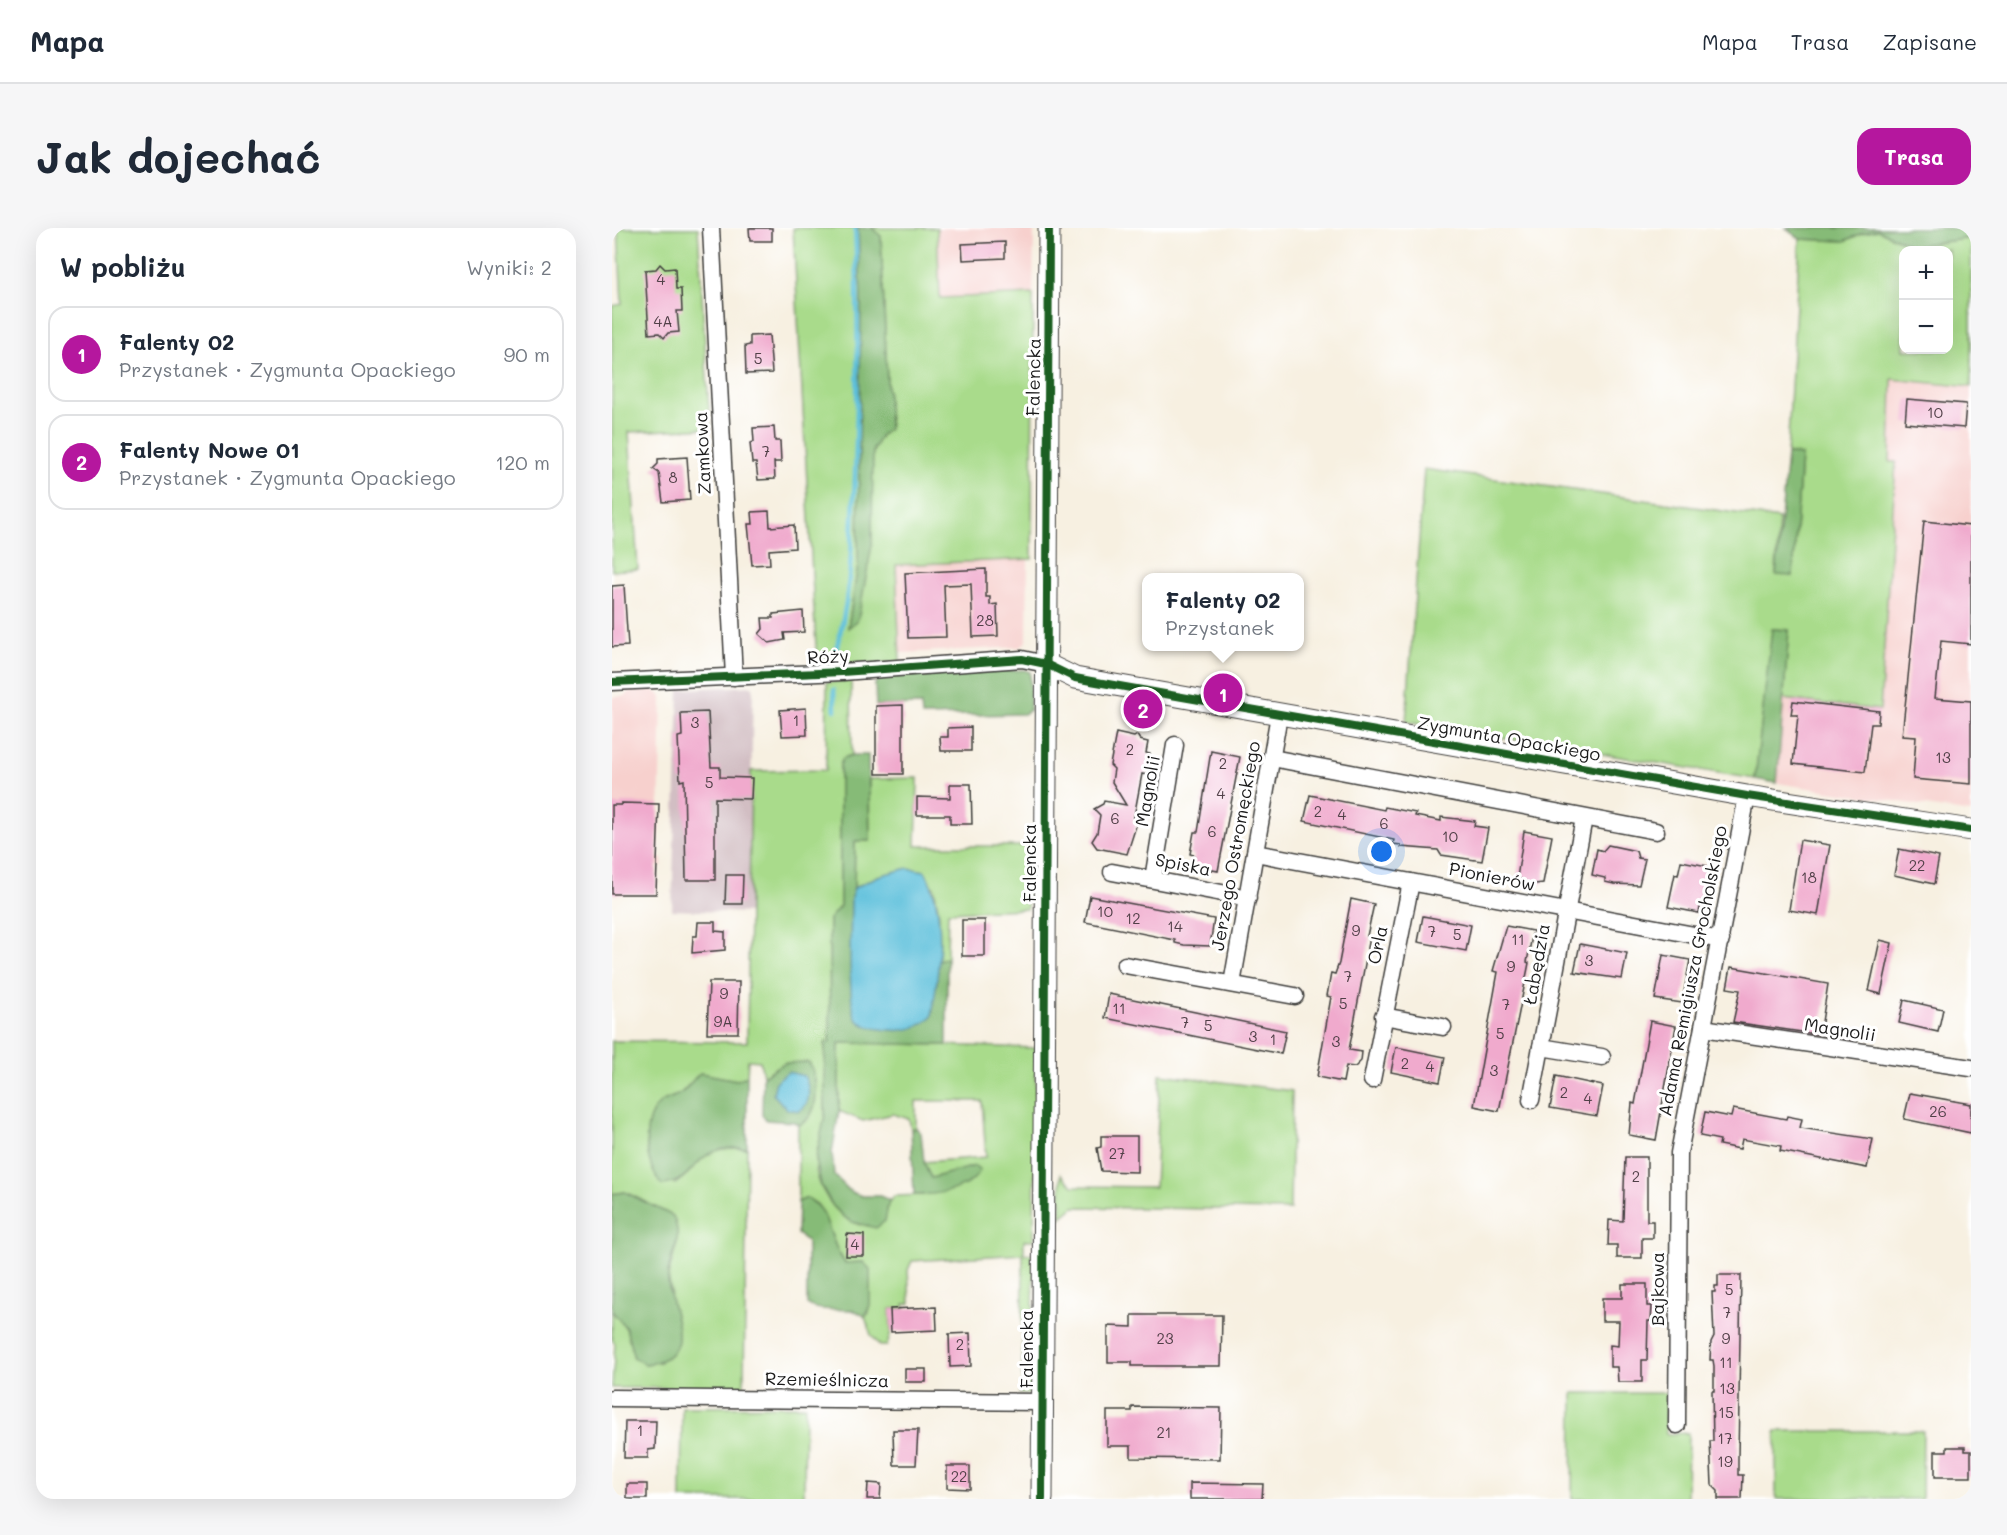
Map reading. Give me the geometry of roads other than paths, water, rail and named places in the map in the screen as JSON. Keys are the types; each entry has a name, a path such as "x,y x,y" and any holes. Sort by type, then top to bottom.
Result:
{"street":[{"name":"Zamkowa","path":"711,228 734,677"},
{"name":"Falencka","path":"1042,1499 1049,228"},
{"name":"Róży","path":"612,681 734,677 1022,659 1046,664"},
{"name":"Zygmunta Opackiego","path":"1046,664 1075,678 1279,715 1747,796 1971,830"},
{"name":"Jerzego Ostromęckiego","path":"1232,984 1279,715"},
{"name":"Magnolii","path":"1153,879 1175,745"},
{"path":"1272,758 1656,831"},
{"name":"Adama Remigiusza Grocholskiego","path":"1678,1154 1747,796"},
{"name":"Łabędzia","path":"1531,1100 1584,818"},
{"name":"Pionierów","path":"1255,853 1721,940"},
{"name":"Spiska","path":"1112,872 1248,898"},
{"name":"Orla","path":"1372,1080 1411,882"},
{"path":"1125,965 1295,996"},
{"path":"1383,1016 1443,1027"},
{"name":"Magnolii","path":"1703,1028 1971,1068"},
{"path":"1541,1047 1602,1057"},
{"name":"Bajkowa","path":"1677,1425 1678,1154"},
{"name":"Rzemieślnicza","path":"612,1398 1042,1402"}],"water":[{"path":"908,868 925,871 937,905 940,942 932,1016 919,1026 908,1029 882,1029 863,1024 856,1018 853,1009 850,979 851,898 854,888 878,876"},
{"path":"788,1072 804,1076 808,1085 808,1100 799,1111 787,1109 773,1094 776,1081"}],"waterway":[{"path":"833,660 848,591 853,522 858,351 855,228"},
{"path":"834,690 835,710"}],"place":[{"name":"Falenty 02","path":"1223,693"},
{"name":"Falenty Nowe 01","path":"1143,709"}]}
